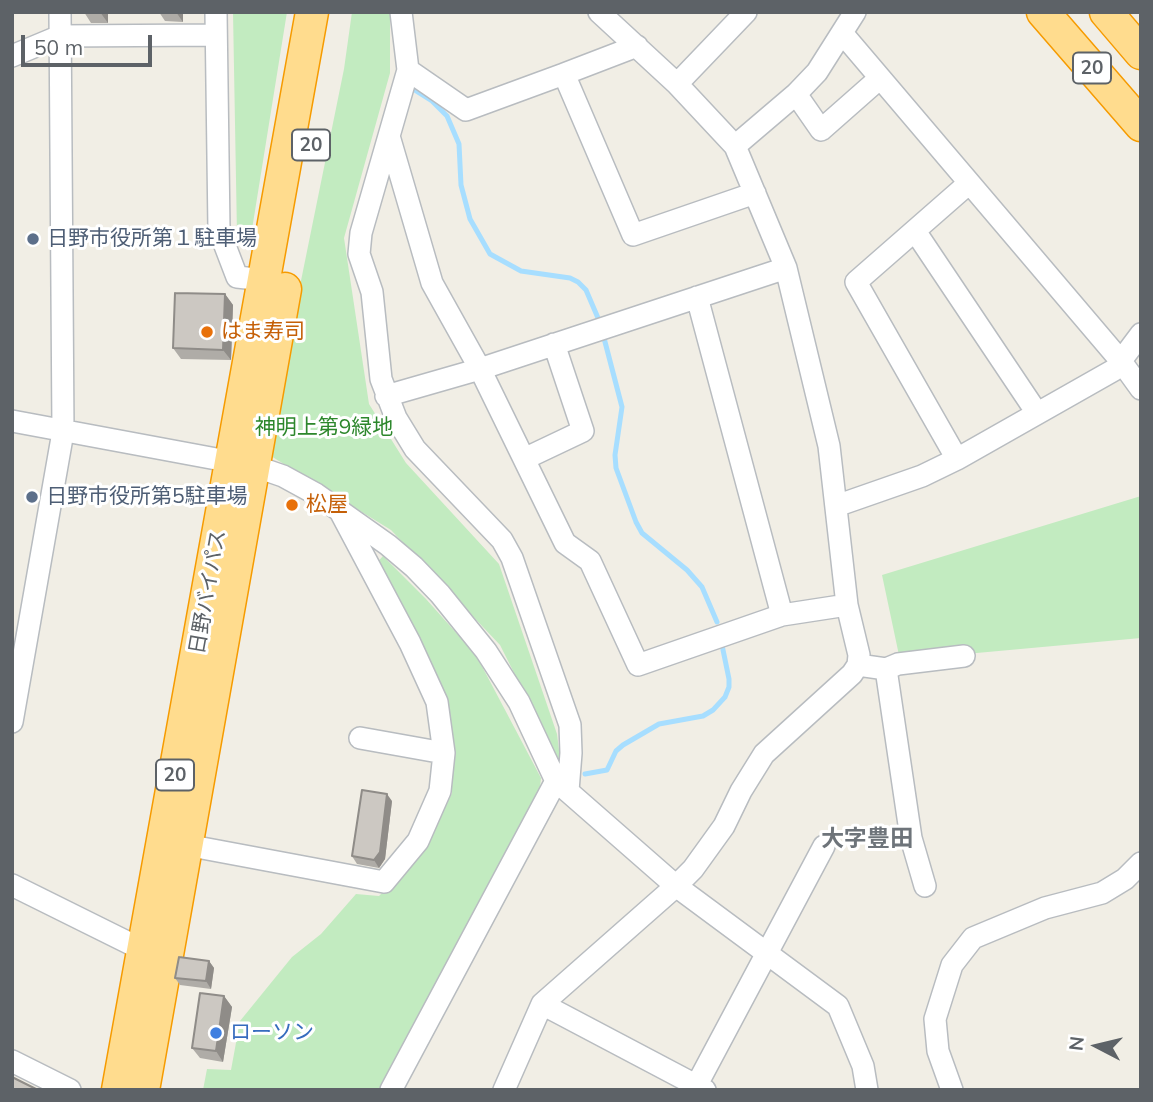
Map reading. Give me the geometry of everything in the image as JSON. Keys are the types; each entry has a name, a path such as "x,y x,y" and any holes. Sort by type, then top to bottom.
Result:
{"highway":[{"name":"日野バイパス","path":"143,1090 186,845 243,463 265,280 312,12"},
{"name":"日野バイパス","path":"118,1090 333,12"},
{"name":"20","path":"1043,12 1141,125"},
{"name":"20","path":"1106,12 1141,53"}],"street":[{"path":"12,722 63,432 60,12"},
{"path":"216,12 219,230 237,276 265,280"},
{"path":"391,1090 562,786 571,753 570,725 512,558 502,540 415,449 396,418 381,379 372,292 359,254 361,233 408,70 401,12"},
{"path":"504,1090 542,1004 693,869 724,826 764,754 852,674 858,665 859,655 847,605 828,446 786,268 735,146 677,84 600,12"},
{"path":"677,84 746,12"},
{"path":"735,146 796,94 817,72 855,12"},
{"path":"842,33 1120,360 1141,389"},
{"path":"12,56 60,36 215,35"},
{"path":"408,70 466,110 637,46"},
{"path":"564,74 633,235 755,193"},
{"path":"796,94 821,130 880,78"},
{"path":"388,135 432,283 480,369 565,543 590,561 638,665 782,615 847,605"},
{"path":"957,459 856,282 968,184"},
{"path":"915,231 1037,414"},
{"path":"386,396 480,369 786,268"},
{"path":"697,298 782,615"},
{"path":"836,506 922,476 1037,414 1114,370 1141,334"},
{"path":"524,459 583,431 554,344"},
{"path":"12,421 243,463 293,481 338,508 414,568 486,651 519,702 562,786 676,886 838,1006 863,1066 867,1090"},
{"path":"186,845 384,881 418,841 440,790 444,753 437,702 410,643 338,508"},
{"path":"858,665 886,669 898,664 964,656"},
{"path":"886,669 911,838 925,886"},
{"path":"360,738 444,753"},
{"path":"542,1004 698,1088 766,952 824,846"},
{"path":"952,1090 937,1051 935,1019 952,965 973,938 1045,908 1102,893 1125,879 1141,863"},
{"path":"12,885 144,950"},
{"path":"12,1061 70,1090"}],"green space":[{"path":"233,12 287,12 249,248 237,235"},
{"name":"神明上第9緑地","path":"352,12 390,12 390,73 344,238 369,404 406,463 499,564 557,734 561,766 500,645 391,530 266,453 344,69"},
{"path":"1141,496 1141,638 900,660 882,575"},
{"path":"383,556 476,655 541,778 540,788 381,1090 203,1090 207,1069 231,1070 240,1021 292,957 321,934 356,894 379,896 425,850 452,793 448,715 373,567"}],"building":[{"name":"はま寿司","path":"175,293 225,294 223,350 173,348"},
{"path":"362,790 387,794 380,852 374,860 352,856"},
{"path":"179,957 209,961 206,981 175,978"},
{"path":"200,993 224,996 216,1051 192,1048"},
{"path":"12,1077 38,1090 12,1090"}],"waterway":[{"path":"413,89 432,101 447,116 459,144 461,185 470,219 490,254 521,271 570,278 578,282 586,290 598,318"},
{"path":"604,338 622,407 615,455 616,468 636,522 642,533 687,570 702,587 717,622"},
{"path":"585,774 607,770 616,751 659,724 703,716 713,710 725,697 729,687 722,645"}],"place":[{"name":"日野市役所第１駐車場","path":"33,239"},
{"name":"はま寿司","path":"207,332"},
{"name":"日野市役所第5駐車場","path":"32,497"},
{"name":"松屋","path":"292,505"},
{"name":"ローソン","path":"216,1033"}],"district":[{"name":"大字豊田","path":"867,839"}]}
